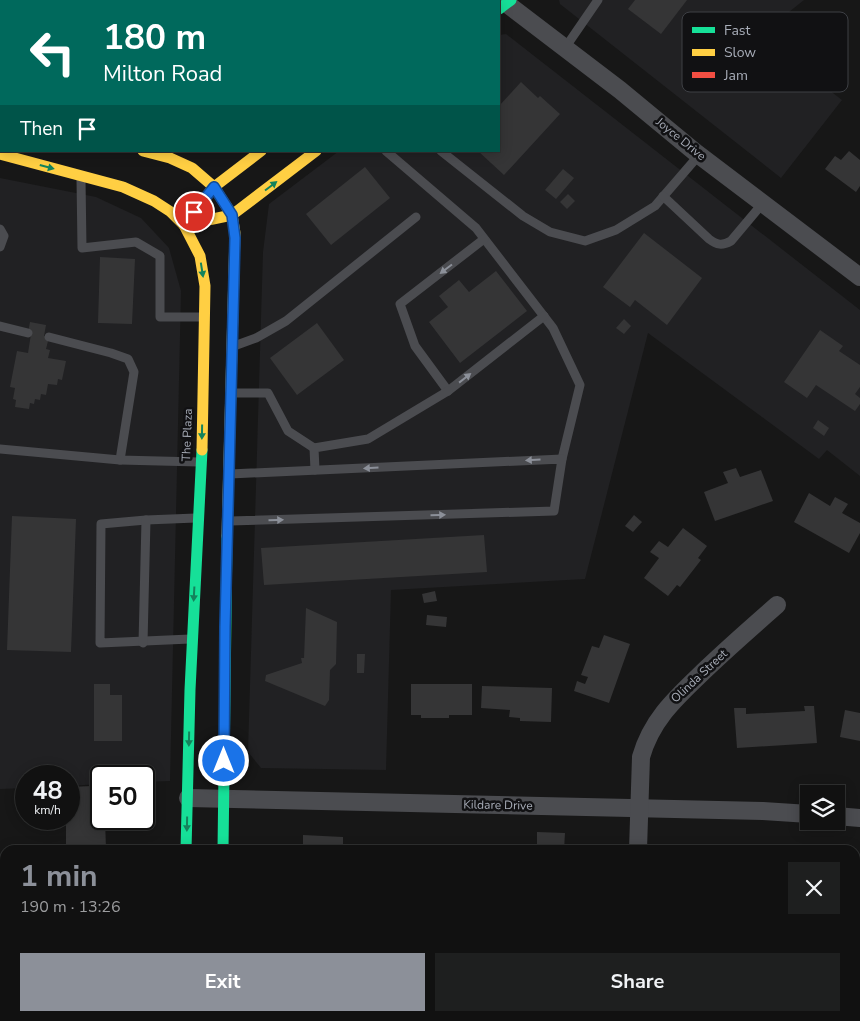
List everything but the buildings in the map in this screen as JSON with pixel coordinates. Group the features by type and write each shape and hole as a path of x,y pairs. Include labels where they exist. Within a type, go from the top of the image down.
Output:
{"main road":[{"path":"147,152 170,158 192,168 214,187 232,215 235,238 227,521 223,845"},
{"path":"184,225 214,187 260,152"},
{"path":"184,225 232,215 315,152"},
{"name":"The Plaza","path":"0,154 123,187 154,201 171,212 184,225 200,256 205,286 186,845"}],"street":[{"name":"Joyce Drive","path":"504,3 620,90 699,155 860,277"},
{"name":"Olinda Street","path":"638,845 641,757 645,742 652,729 670,703 777,605"},
{"name":"Kildare Drive","path":"188,798 800,813"},
{"path":"845,817 860,818"}],"lane":[{"path":"565,48 598,0"},
{"path":"227,521 554,511 562,459 580,386 554,328 476,228 387,152"},
{"path":"442,152 523,216 550,232 585,241 616,230 655,206 699,155"},
{"path":"81,176 82,248 136,242 160,256 160,317 204,316"},
{"path":"663,196 716,244 724,245 731,242 763,203"},
{"path":"232,347 256,338 286,320 416,217"},
{"path":"0,229 4,236 0,247"},
{"path":"448,391 415,346 400,304 484,239"},
{"path":"230,393 268,393 288,431 314,448 368,439 448,391 544,316"},
{"path":"0,326 28,333"},
{"path":"49,337 128,359 134,372 120,460"},
{"path":"314,448 315,470"},
{"path":"0,449 120,460 200,462"},
{"path":"228,474 562,459"},
{"path":"192,639 143,643 100,643 101,524 198,518"},
{"path":"143,643 146,520"}],"shaded area":[{"path":"559,0 804,0 789,12 682,12 682,92 832,92 842,100 781,178 560,4"},
{"path":"506,34 860,310 860,476 827,450 819,459 648,333 585,579 391,590 386,770 261,768 248,752 263,252 269,204 338,152 500,152 500,35"},
{"path":"0,178 96,197 141,218 169,248 181,291 170,781 155,782 155,765 90,765 90,785 80,785 80,765 15,765 15,788 0,789"}],"traffic: fast":[{"path":"500,8 511,0"},
{"path":"186,845 190,690 202,450"},
{"path":"223,845 227,536"}],"traffic: slow":[{"path":"147,152 170,158 192,168 214,187 232,215 235,233 227,536"},
{"path":"184,225 214,187 260,152"},
{"path":"184,225 232,215 315,152"},
{"path":"0,154 123,187 154,201 171,212 184,225 200,256 205,286 202,450"}],"route":[{"path":"194,212 214,187 232,215 235,238 228,459 224,761"}]}
